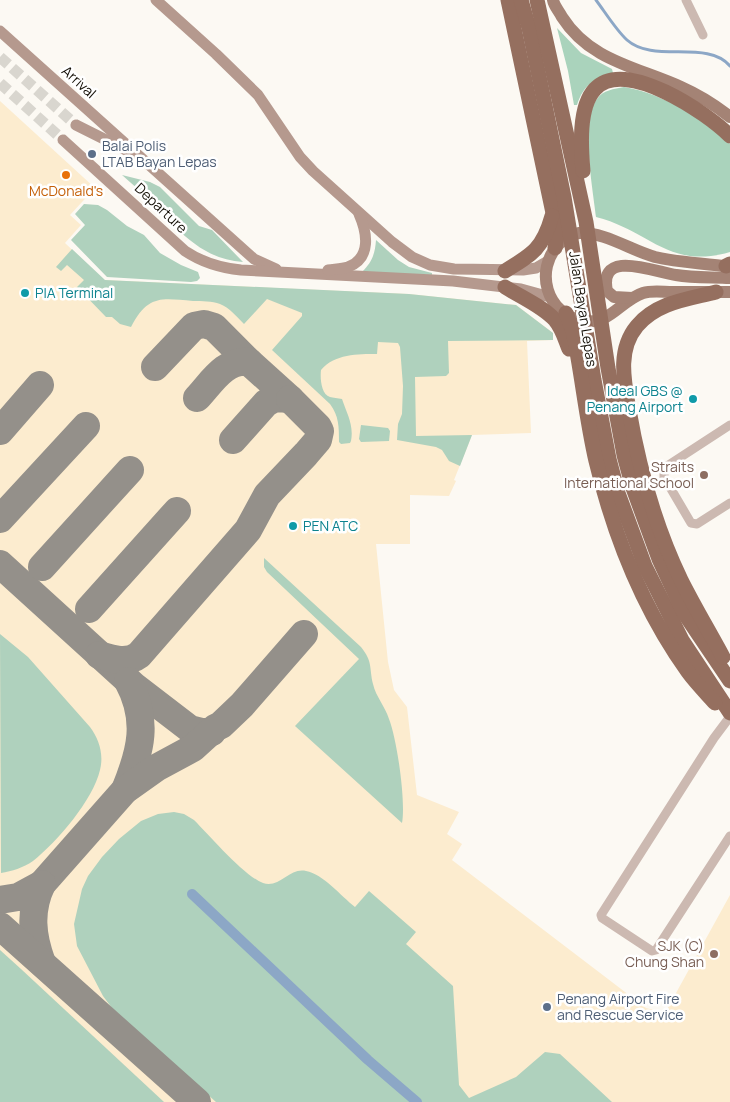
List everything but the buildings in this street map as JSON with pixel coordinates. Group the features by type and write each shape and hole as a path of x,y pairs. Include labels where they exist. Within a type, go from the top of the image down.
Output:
{"highway":[{"path":"508,0 557,236 552,255"},
{"name":"Jalan Bayan Lepas","path":"521,0 536,27 586,222 608,368 628,472 642,518 684,614 730,681"},
{"name":"Jalan Bayan Lepas","path":"537,0 536,27 594,380 611,467 628,524 645,566 682,640 730,713"},
{"path":"586,222 582,156 585,106 594,90 602,83 618,79 638,82 671,95 718,124 730,136"},
{"path":"505,271 532,254 540,245 548,232 553,213"},
{"path":"505,287 547,313 556,321 583,388"},
{"path":"723,292 669,304 649,315 638,325 630,337 623,366 634,444 654,515 681,579 730,670"},
{"path":"566,313 573,331 596,460 616,531 649,609 689,674 730,719"}],"main road":[{"path":"553,0 569,28 598,53 634,70 682,87 708,101 730,117"},
{"path":"723,292 649,292 632,298 604,319 583,321 555,305 546,285 552,255 566,238 579,233 596,236 654,256 729,269"},
{"path":"632,298 614,296 607,291 607,277 609,272 616,266 629,265 676,275 729,269"}],"street":[{"path":"156,0 258,95 300,157 334,191 412,257 430,265 454,269 505,271 536,268 552,255"},
{"path":"686,0 703,35"},
{"name":"Arrival","path":"0,31 139,156 254,265"},
{"name":"Arrival","path":"76,125 139,156"},
{"name":"Departure","path":"63,140 185,251 200,261 224,268 254,265 281,272 306,273"},
{"path":"306,273 348,267 357,262 364,252 367,240 365,227 358,210"},
{"path":"306,273 453,281 521,289 550,297"},
{"path":"730,425 667,466 664,470 664,477 691,523 698,524 730,503"},
{"path":"730,719 714,738 601,915 602,918 652,951 656,950 730,836"}],"shaded area":[{"path":"0,101 95,188 70,215 81,225 65,243 104,280 409,294 516,305 553,333 553,340 527,341 531,433 472,435 449,496 410,495 410,544 376,544 388,662 394,690 407,707 417,795 459,812 447,834 462,844 452,860 646,1008 665,1013 730,895 730,1102 0,1102"}],"green space":[{"path":"557,28 581,53 612,69 613,73 600,78 586,87 577,105 574,105"},
{"path":"624,87 653,95 681,108 730,144 730,252 709,256 690,256 674,252 631,230 596,217 589,156 589,122 592,109 602,94 609,90"},
{"path":"122,175 150,182 160,187 199,226 212,230 243,262 214,255 198,246 175,227 157,206"},
{"path":"84,204 98,205 107,210 127,226 144,235 160,253 198,272 200,278 197,281 191,282 107,277 71,240 85,225 75,214"},
{"path":"376,240 398,260 409,267 432,273 432,275 362,272 372,258"},
{"path":"72,249 105,280 409,294 516,305 553,333 553,340 448,341 449,373 446,376 415,377 416,436 472,435 460,466 449,461 442,450 436,447 397,440 398,424 402,414 403,386 400,347 398,343 378,342 377,354 339,358 321,370 321,381 327,395 342,399 350,420 352,430 351,441 350,443 341,444 339,442 337,417 333,408 272,350 302,316 302,313 267,299 244,324 230,310 217,303 163,299 149,304 143,309 131,327 120,324 112,317 106,317 77,287 84,280 67,265 61,271 56,267"},
{"path":"361,425 388,428 390,431 389,441 361,442 359,439"},
{"path":"264,558 361,647 367,657 374,689 387,714 395,741 402,786 402,823 295,726 359,659 267,572 264,567"},
{"path":"0,634 28,657 90,727 96,737 101,753 100,770 96,782 82,807 63,832 33,861 17,869 1,873"},
{"path":"174,812 184,814 194,820 237,864 263,883 274,883 295,872 306,871 319,876 355,907 369,891 416,932 406,944 453,986 459,1085 469,1098 516,1077 545,1052 560,1054 612,1102 216,1102 112,1008 103,996 77,946 74,924 82,889 88,876 119,839 141,821 158,814"},
{"path":"0,950 21,969 164,1102 0,1102"}],"waterway":[{"path":"596,0 623,36 638,47 665,52 708,54 720,58 730,66"},
{"path":"192,894 368,1060 417,1102"}],"taxiway":[{"path":"155,367 194,326 204,324 214,327 249,362"},
{"path":"197,398 226,368 240,362 249,362 290,399 275,398 266,403 233,440"},
{"path":"0,431 40,385"},
{"path":"99,655 124,660 139,655 248,530 267,495 318,440 320,431 318,427 290,399"},
{"path":"0,519 86,426"},
{"path":"42,567 130,470"},
{"path":"89,609 177,511"},
{"path":"0,564 134,686 190,729 212,732"},
{"path":"42,884 125,790 156,768 193,748 221,725 242,705 304,634"},
{"path":"125,790 139,749 140,736 139,709 128,681"},
{"path":"0,900 18,897 42,884 35,904 33,923 42,963"},
{"path":"0,926 197,1102"}],"tunnel":[{"path":"0,57 76,125"},
{"path":"0,83 63,140"}],"place":[{"name":"Balai Polis LTAB Bayan Lepas","path":"92,154"},
{"name":"McDonald's","path":"66,175"},
{"name":"PIA Terminal","path":"25,293"},
{"name":"Ideal GBS @ Penang Airport","path":"693,399"},
{"name":"Straits International School","path":"704,475"},
{"name":"PEN ATC","path":"293,526"},
{"name":"SJK (C) Chung Shan","path":"714,954"},
{"name":"Penang Airport Fire and Rescue Service","path":"547,1007"}]}
